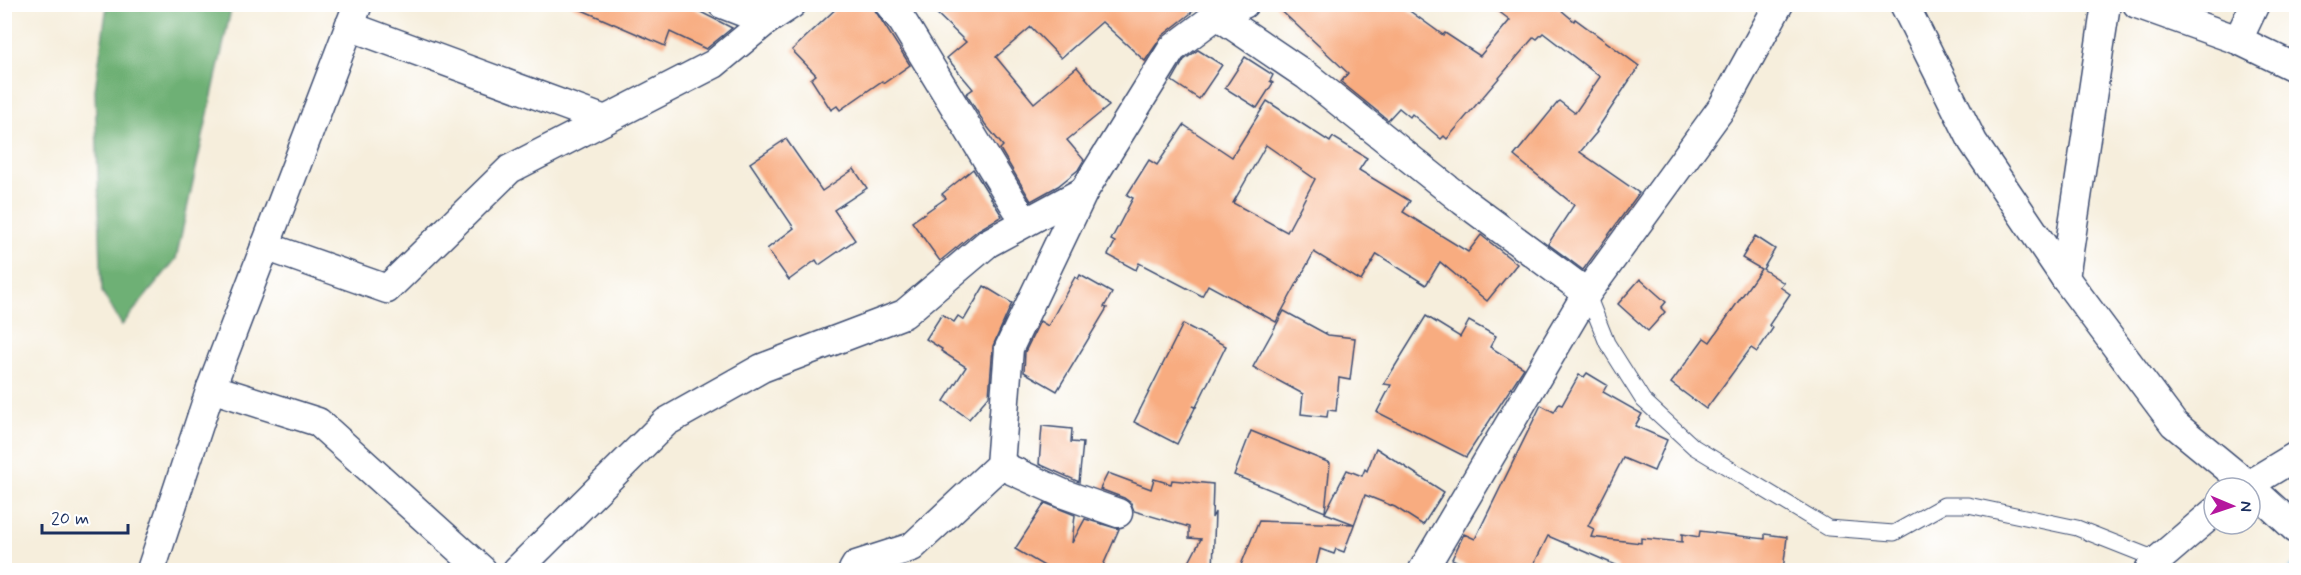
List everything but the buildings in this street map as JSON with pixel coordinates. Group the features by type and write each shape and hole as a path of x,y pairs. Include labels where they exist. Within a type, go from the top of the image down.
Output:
{"street":[{"path":"722,4 766,21"},
{"path":"265,246 387,289 510,169 714,64 766,21 792,4"},
{"path":"889,4 903,22 1025,222"},
{"path":"853,570 856,565 912,547 1000,465 1009,348 1084,191 1172,49 1212,10 1244,4"},
{"path":"1423,570 1587,293 1723,106 1779,4"},
{"path":"1904,4 1973,142 2065,278 2174,424 2234,476"},
{"path":"2065,278 2106,4"},
{"path":"2137,4 2238,40 2296,68"},
{"path":"2238,40 2255,4"},
{"path":"1212,10 1307,76 1463,201 1587,293"},
{"path":"151,570 211,388 354,15 605,120"},
{"path":"517,570 666,422 762,368 904,314 988,243 1084,191"},
{"path":"211,388 318,422 482,570"},
{"path":"2262,476 2296,456"},
{"path":"1000,465 1064,494 1118,513"},
{"path":"2262,500 2296,529"},
{"path":"2153,565 2202,523"}],"lane":[{"path":"1587,293 1606,343 1643,400 1694,447 1828,528 1894,533 1944,506 1968,505 2077,528 2153,565"}],"green space":[{"path":"107,5 232,5 176,259 122,325 102,292 95,90"}],"waterway":[{"path":"2292,570 2296,566"}]}
